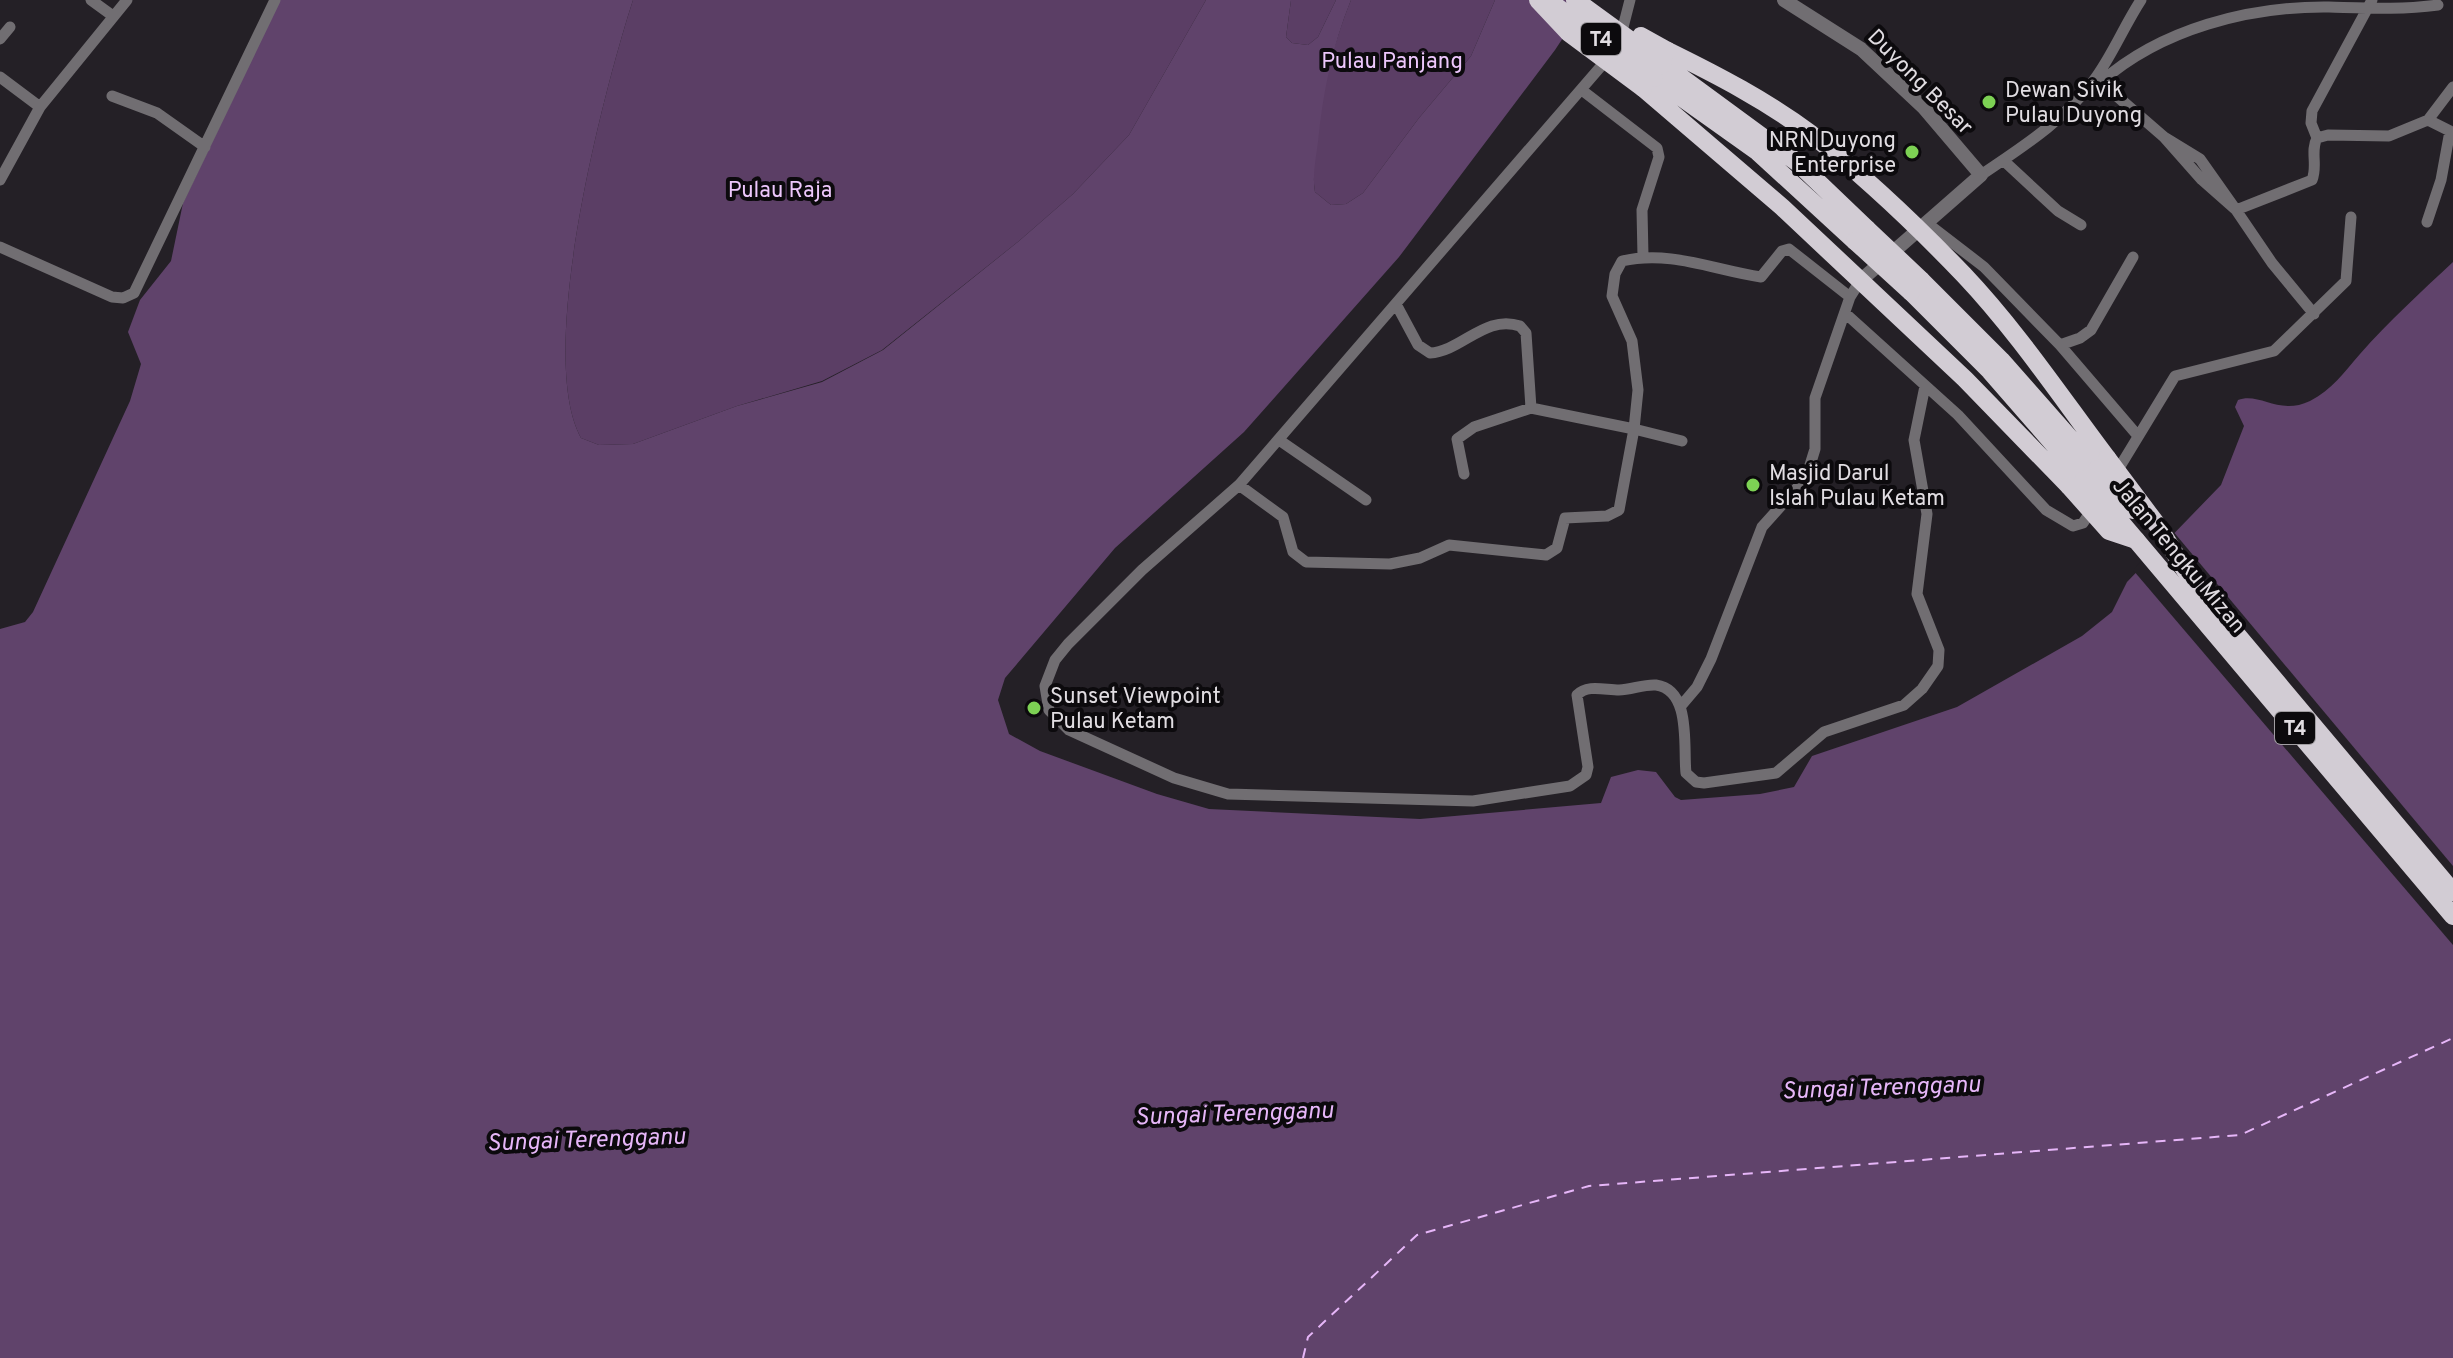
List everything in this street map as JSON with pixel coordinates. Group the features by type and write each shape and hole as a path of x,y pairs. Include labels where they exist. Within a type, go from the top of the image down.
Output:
{"highway":[{"path":"1538,0 1569,33 1657,70 1750,94 1811,134 1922,227 2005,323 2089,473"},
{"name":"T4","path":"1548,0 1657,70"},
{"name":"T4","path":"1575,0 1657,70"},
{"path":"1585,0 1657,70 1714,146 1855,289 2025,438 2089,473"},
{"name":"Jalan Tengku Mizan","path":"1657,70 1778,147 1861,235 2001,360 2089,473 2158,526 2191,580 2453,892"},
{"name":"Jalan Tengku Mizan","path":"2089,473 2109,531 2136,540 2453,916"}],"street":[{"path":"91,0 113,16"},
{"path":"0,180 40,107 127,0"},
{"path":"0,247 112,297 128,297 134,293 275,0"},
{"path":"1630,0 1626,24 1617,46 1583,91 1279,440 1239,485 1142,570 1055,660 1045,698 1057,721 1069,730 1174,778 1228,794 1457,802 1552,791 1579,781 1586,775 1588,767 1576,702 1580,691 1657,685 1673,694 1680,707 1686,773 1696,782 1776,773 1824,732 1890,712 1922,689 1940,659 1937,640 1923,616 1917,594 1927,514 1914,440 1925,386"},
{"name":"Duyong Besar","path":"1784,0 1861,49 1924,108 1981,175"},
{"path":"2098,80 2141,0"},
{"path":"2236,210 2312,180 2315,173 2313,147 2317,138 2311,123 2312,111 2370,5"},
{"path":"1680,707 1697,687 1711,659 1762,527 1806,478 1815,449 1815,398 1855,289 1981,175 2060,119 2098,80 2147,50 2221,20 2294,9 2370,5 2399,10 2438,5"},
{"path":"0,39 10,27"},
{"path":"0,77 40,107"},
{"path":"2098,80 2164,137 2202,180 2236,210 2272,263 2314,314"},
{"path":"2317,138 2328,135 2389,136 2428,120 2453,87"},
{"path":"1583,91 1657,148 1659,157 1642,210 1643,256"},
{"path":"112,96 157,113 205,147"},
{"path":"2427,222 2441,180 2451,132 2428,120"},
{"path":"2003,160 2058,211 2081,225"},
{"path":"1845,313 1991,449 2039,503 2055,517 2073,526 2083,523 2175,376 2274,351 2346,281 2351,217"},
{"path":"1922,227 1984,267 2060,345 2138,436"},
{"path":"1239,485 1283,517 1293,552 1306,562 1390,564 1420,558 1449,545 1546,555 1557,548 1565,518 1607,516 1619,510 1638,390 1632,341 1612,296 1615,274 1622,261 1643,256 1686,259 1761,277 1782,251 1789,249 1855,289"},
{"path":"2060,345 2080,338 2091,330 2133,257"},
{"path":"1396,304 1418,345 1430,353 1448,349 1493,325 1520,326 1528,341 1531,408"},
{"path":"1464,474 1457,439 1474,427 1531,408 1682,441"},
{"path":"1279,440 1366,500"}],"green space":[{"name":"Pulau Raja","path":"633,0 1206,0 1129,135 1073,194 882,350 822,381 737,406 633,444 599,445 581,438 569,399 566,347 569,287 591,157"},
{"path":"1291,0 1336,0 1318,37 1308,45 1292,43 1286,37"},
{"name":"Pulau Panjang","path":"1351,0 1495,0 1471,56 1419,118 1363,193 1346,204 1331,205 1315,192 1314,147 1322,95"}],"water":[{"name":"Sungai Terengganu","path":"280,0 633,0 591,157 569,287 566,347 569,399 581,438 599,445 633,444 737,406 822,382 883,350 1073,194 1129,135 1206,0 1291,0 1286,37 1292,43 1308,45 1318,37 1336,0 1351,0 1329,70 1315,167 1315,192 1331,205 1346,204 1363,193 1419,118 1471,56 1495,0 1588,0 1555,50 1399,257 1244,432 1115,548 1005,678 998,700 1009,734 1040,751 1157,794 1209,809 1420,819 1601,803 1611,777 1638,770 1656,772 1675,797 1681,800 1760,794 1794,787 1812,756 1957,707 2082,636 2112,612 2127,582 2221,485 2244,426 2235,407 2238,400 2246,398 2289,406 2318,397 2453,262 2453,1358 0,1358 0,629 25,622 33,612 130,401 141,364 128,332 140,300 171,261 183,203"}],"pier":[{"path":"2172,530 2453,866 2453,945 2133,570"}],"ferry route":[{"path":"1303,1358 1308,1337 1417,1235 1589,1186 2240,1135 2453,1038"}],"place":[{"name":"Dewan Sivik Pulau Duyong","path":"1989,102"},
{"name":"NRN Duyong Enterprise","path":"1912,152"},
{"name":"Masjid Darul Islah Pulau Ketam","path":"1753,485"},
{"name":"Sunset Viewpoint Pulau Ketam","path":"1034,708"}]}
